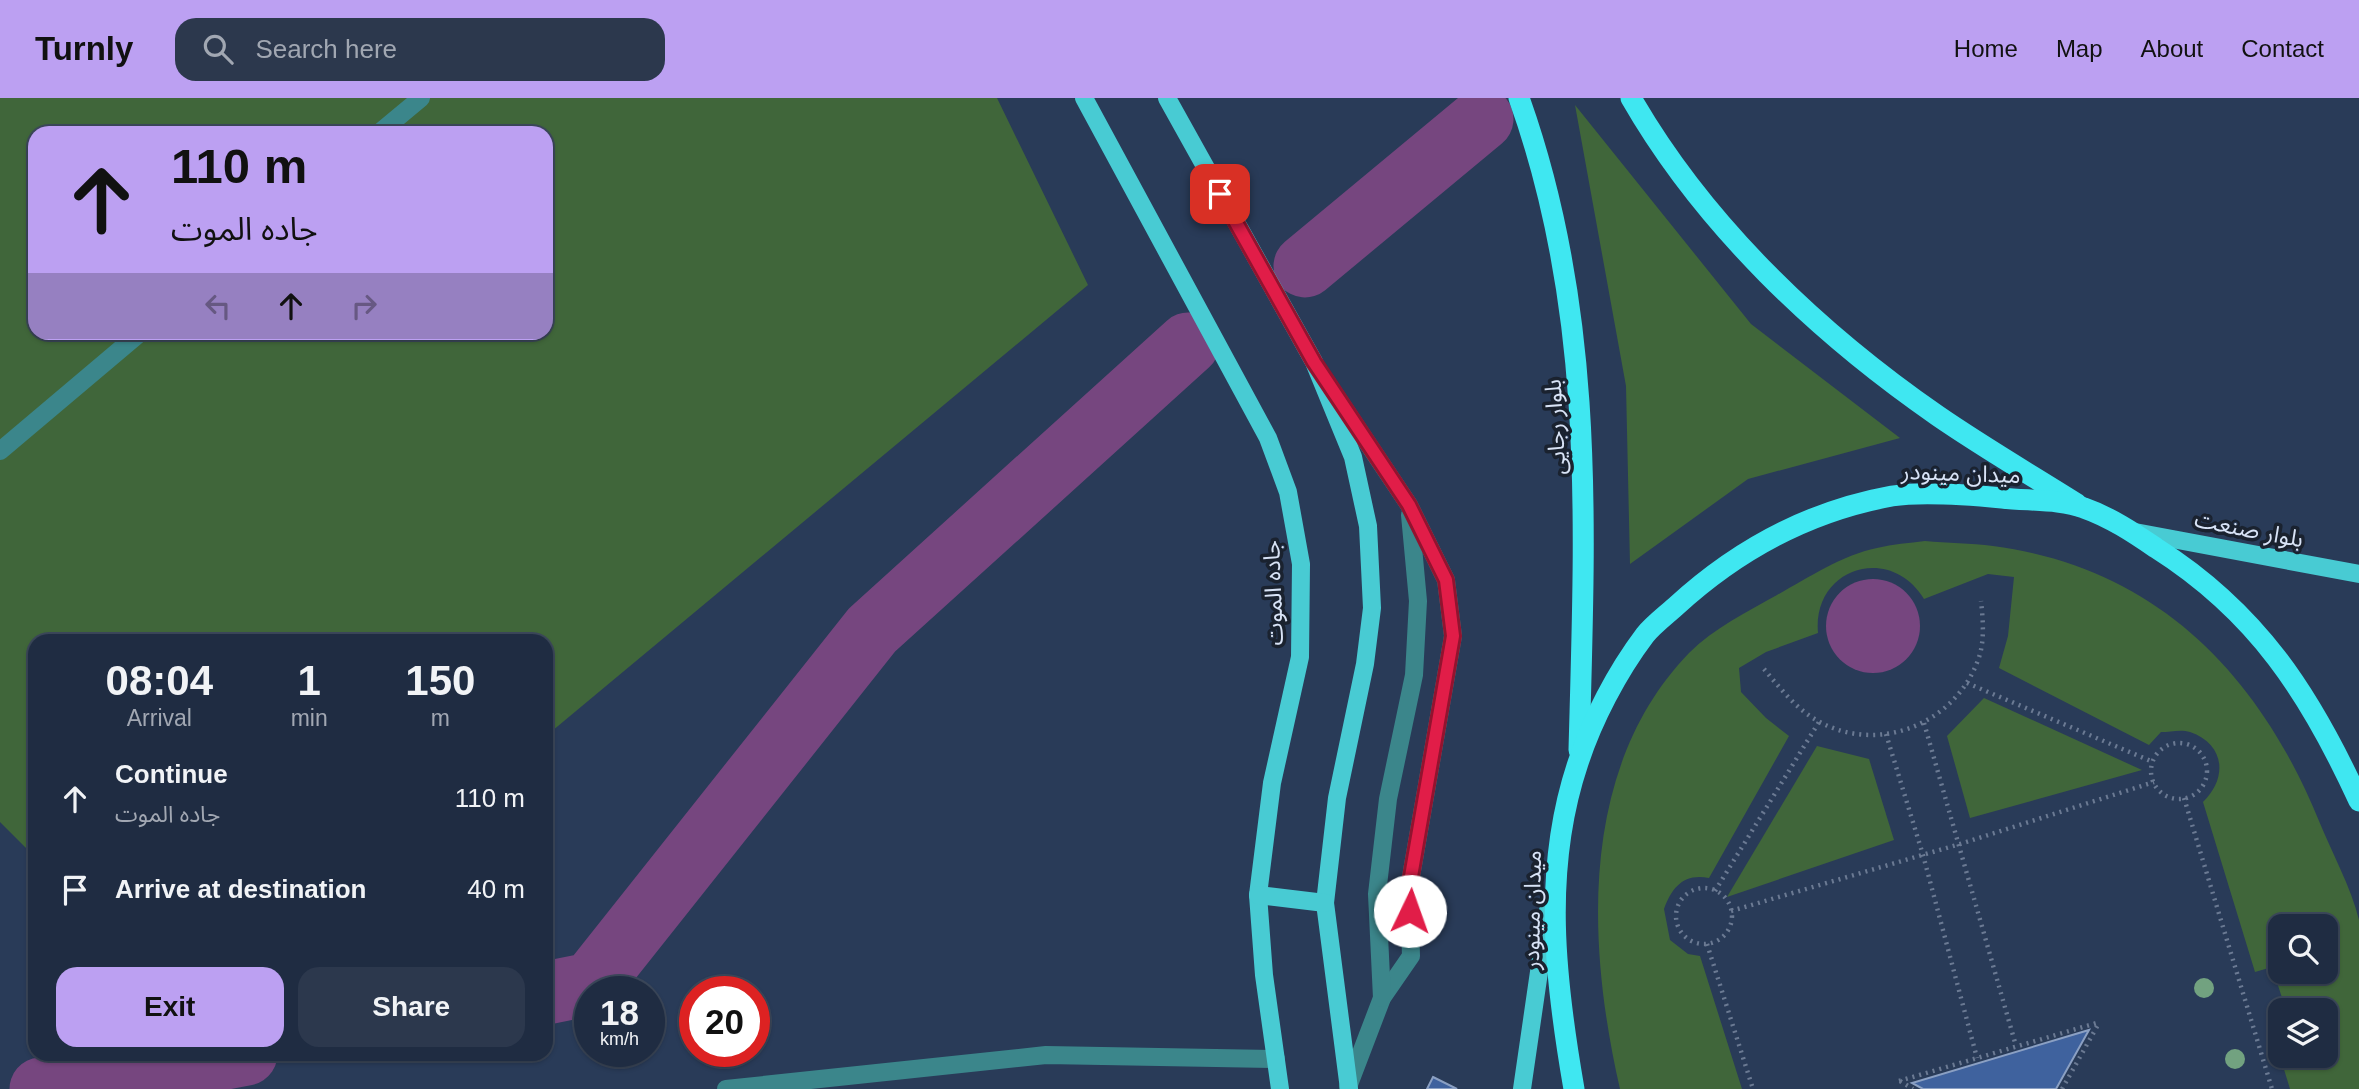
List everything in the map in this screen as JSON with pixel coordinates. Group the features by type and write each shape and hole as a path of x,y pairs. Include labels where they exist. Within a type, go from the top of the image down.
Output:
{"highway":[{"name":"بلوار رجایی","path":"1519,98 1561,242 1579,374 1585,517 1578,760"},
{"path":"1631,98 1699,197 1777,283 1857,355 1938,416 2082,506"},
{"name":"میدان مینودر","path":"1574,1089 1559,1005 1555,861 1578,760 1610,692 1646,634 1703,581 1760,541 1830,513 1895,496 1982,496 2082,506 2131,531 2199,575 2243,616 2291,674 2341,761 2359,801"}],"main road":[{"name":"جاده الموت","path":"1084,98 1268,438 1288,492 1301,564 1300,657 1272,783 1258,895 1264,975 1280,1089"},
{"path":"1167,98 1314,362 1353,457 1368,526 1372,608 1365,664 1337,798 1325,903 1348,1088"},
{"name":"بلوار صنعت","path":"2131,531 2359,574"},
{"path":"1522,1089 1555,861"},
{"path":"1258,895 1325,903"}],"street":[{"path":"387,126 421,98"},
{"path":"0,451 132,340"},
{"path":"1314,362 1409,505 1446,580 1453,636 1409,888 1411,956 1382,998 1348,1088"},
{"path":"1382,998 1377,894 1388,799 1415,663 1418,601 1409,505"},
{"path":"726,1089 1046,1055 1276,1059"}],"path":[{"path":"1764,669 1796,705 1819,722 1845,732 1886,734 1924,723 1949,705 1967,683 1979,658 1983,622 1981,601"},
{"path":"1967,683 2153,762"},
{"path":"1715,891 1819,722"},
{"path":"1924,723 2015,1046"},
{"path":"1886,734 1923,855 1977,1058"},
{"path":"2177,743 2186,744 2200,753 2205,761 2206,778 2196,793 2184,798 2169,797 2154,782 2153,762 2160,751 2177,743"},
{"path":"1731,911 1960,844 2154,782"},
{"path":"2184,798 2272,1089"},
{"path":"1693,890 1715,891 1726,898 1731,911 1727,932 1707,944 1686,937 1677,922 1677,912 1685,895 1693,890"},
{"path":"1707,944 1753,1089"},
{"path":"1913,1089 1899,1081 2099,1022 2062,1089"}],"green space":[{"path":"0,98 997,98 1088,285 553,730 553,634 28,634 28,850 0,822"},
{"path":"1575,105 1751,324 1900,438 1748,479 1630,564 1626,386"},
{"path":"1925,541 1976,544 2052,558 2105,578 2152,604 2195,637 2233,675 2266,719 2294,768 2356,908 2359,920 2359,1089 2290,1089 2284,1068 2338,1068 2338,998 2282,998 2278,984 2338,984 2338,914 2268,914 2268,968 2255,972 2203,802 2211,793 2219,772 2216,753 2210,745 2202,737 2179,731 2161,732 2149,745 1999,668 2008,636 2014,577 1988,574 1924,599 1909,582 1892,572 1874,568 1856,571 1840,579 1827,592 1819,611 1818,633 1766,652 1739,668 1741,692 1766,718 1789,736 1709,878 1693,878 1680,883 1664,909 1670,940 1688,954 1700,956 1742,1089 1620,1089 1601,976 1598,918 1600,860 1610,804 1627,749 1653,699 1689,653 1709,636 1826,568 1864,551"},
{"path":"1984,698 2142,770 1970,818 1947,736"},
{"path":"1817,746 1869,759 1894,840 1727,897"}],"shaded area":[{"path":"1873,579 1891,582 1906,593 1917,608 1920,626 1917,644 1906,659 1891,670 1873,673 1855,670 1840,659 1829,644 1826,626 1829,608 1840,593 1855,582"}],"building":[{"path":"2089,1030 2056,1089 1923,1089 1912,1083"},
{"path":"1433,1077 1457,1089 1427,1089"}],"waterway":[{"path":"1305,266 1482,119"},
{"path":"553,992 591,984 872,630 1188,344"},
{"path":"41,1089 83,1086 210,1061"}],"route":[{"path":"1220,194 1314,362 1409,505 1446,580 1453,636 1409,888 1410,911"}]}
